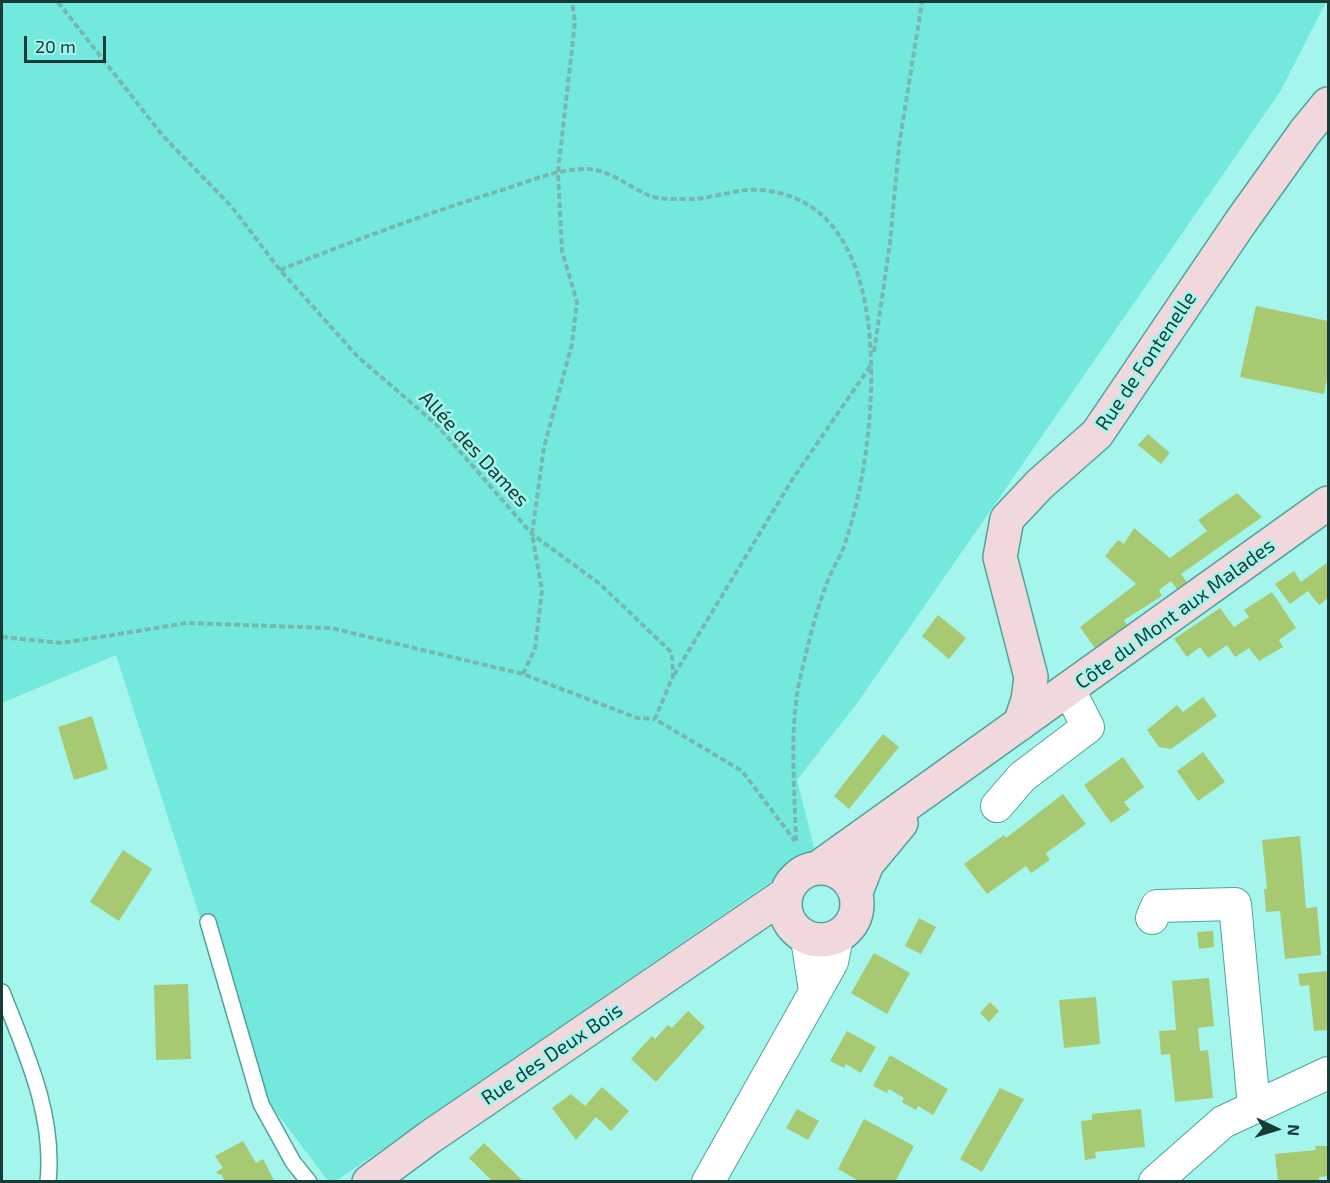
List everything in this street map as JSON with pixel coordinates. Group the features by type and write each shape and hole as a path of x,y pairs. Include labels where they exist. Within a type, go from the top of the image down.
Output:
{"street":[{"name":"Rue de Fontenelle","path":"1020,724 1029,700 1031,677 1000,557 1007,519 1040,484 1097,434 1240,223 1305,132 1329,104"},
{"name":"Côte du Mont aux Malades","path":"925,793 1329,503"},
{"path":"997,806 1022,777 1088,727 1069,690"},
{"path":"806,896 925,793"},
{"path":"806,896 844,932 855,918 856,892 867,864 925,793"},
{"path":"708,1182 815,991 806,896 827,868 845,876 856,892"},
{"name":"Rue des Deux Bois","path":"369,1182 430,1137 736,930 806,896"},
{"path":"1152,918 1157,906 1235,904 1254,1106"},
{"path":"1155,1182 1223,1122 1329,1073"}],"lane":[{"path":"208,922 261,1104 294,1162 309,1182"},
{"path":"2,992 35,1078 47,1126 50,1159 48,1182"}],"path":[{"name":"Allée des Dames","path":"58,2 163,136 232,207 280,270 358,357 436,424 532,534 600,584 672,653 673,676"},
{"path":"523,674 535,649 542,590 532,534 544,447 572,344 577,302 562,251 558,172 575,22 572,2"},
{"path":"806,896 795,747 799,686 825,586 844,547 858,496 868,433 872,364 890,243 899,146 922,2"},
{"path":"280,270 402,221 558,172 591,169 654,197 693,199 759,189 787,196 811,207 828,222 844,244 859,277 870,321 872,364 792,480 673,676 656,719"},
{"path":"2,637 62,643 187,623 331,628 523,674 637,718 656,719 742,771 806,896"}],"shaded area":[{"path":"2,2 1326,2 1280,92 858,702 797,780 815,851 336,1181 328,1181 252,1080 116,655 2,703"}],"building":[{"path":"1256,306 1328,321 1328,373 1324,394 1240,377"},
{"path":"1148,434 1170,453 1161,464 1138,445"},
{"path":"1237,493 1262,517 1181,574 1189,585 1179,592 1171,581 1159,590 1162,596 1124,620 1129,628 1097,651 1080,627 1136,584 1105,556 1118,540 1124,544 1134,528 1170,558 1207,531 1198,520"},
{"path":"1328,562 1328,598 1319,605 1308,591 1290,604 1275,584 1294,571 1301,582"},
{"path":"1272,592 1296,628 1279,640 1283,647 1259,661 1249,648 1235,657 1227,645 1208,658 1200,647 1187,657 1174,639 1220,608 1234,627 1249,617 1244,610"},
{"path":"938,615 966,638 949,659 922,636"},
{"path":"1203,697 1217,716 1171,749 1159,747 1147,730 1177,705 1183,712"},
{"path":"92,716 108,769 74,780 58,727"},
{"path":"883,734 899,747 849,809 834,796"},
{"path":"1203,752 1225,782 1198,801 1177,771"},
{"path":"1123,757 1144,787 1124,802 1130,810 1111,823 1084,785"},
{"path":"1063,794 1086,824 1046,853 1050,860 1031,873 1026,866 987,894 964,864 1004,835 1006,838"},
{"path":"1300,836 1306,908 1317,907 1321,955 1285,959 1280,911 1266,912 1264,889 1267,889 1262,840"},
{"path":"123,850 152,869 119,921 90,902"},
{"path":"919,918 936,927 921,954 905,946"},
{"path":"1213,931 1214,947 1199,949 1197,932"},
{"path":"874,953 910,973 887,1014 851,993"},
{"path":"1328,971 1328,1030 1314,1031 1309,985 1300,986 1298,974"},
{"path":"1209,978 1214,1026 1198,1028 1200,1051 1208,1050 1213,1098 1175,1102 1170,1054 1161,1055 1159,1031 1176,1030 1172,981"},
{"path":"188,984 191,1059 156,1060 154,985"},
{"path":"1096,997 1100,1044 1064,1048 1059,1000"},
{"path":"990,1002 999,1011 989,1022 980,1013"},
{"path":"688,1011 705,1027 656,1082 631,1059 652,1036 655,1039 668,1025 672,1028"},
{"path":"847,1031 876,1047 861,1073 846,1064 844,1068 830,1061"},
{"path":"890,1055 948,1089 933,1115 918,1106 916,1110 902,1102 904,1098 889,1089 887,1093 873,1086"},
{"path":"602,1087 629,1111 611,1131 596,1117 576,1140 552,1108 571,1094 585,1106"},
{"path":"1000,1088 1024,1099 982,1172 960,1159"},
{"path":"797,1109 819,1121 808,1140 786,1128"},
{"path":"1141,1109 1145,1147 1095,1152 1096,1158 1085,1160 1081,1121 1092,1120 1092,1114"},
{"path":"864,1119 914,1146 895,1182 861,1182 838,1169"},
{"path":"243,1141 256,1163 263,1159 275,1182 225,1182 221,1174 216,1172 223,1168 215,1156"},
{"path":"484,1143 524,1182 493,1182 469,1158"},
{"path":"1315,1146 1328,1146 1328,1176 1319,1177 1319,1182 1278,1182 1275,1154 1316,1150"}]}
